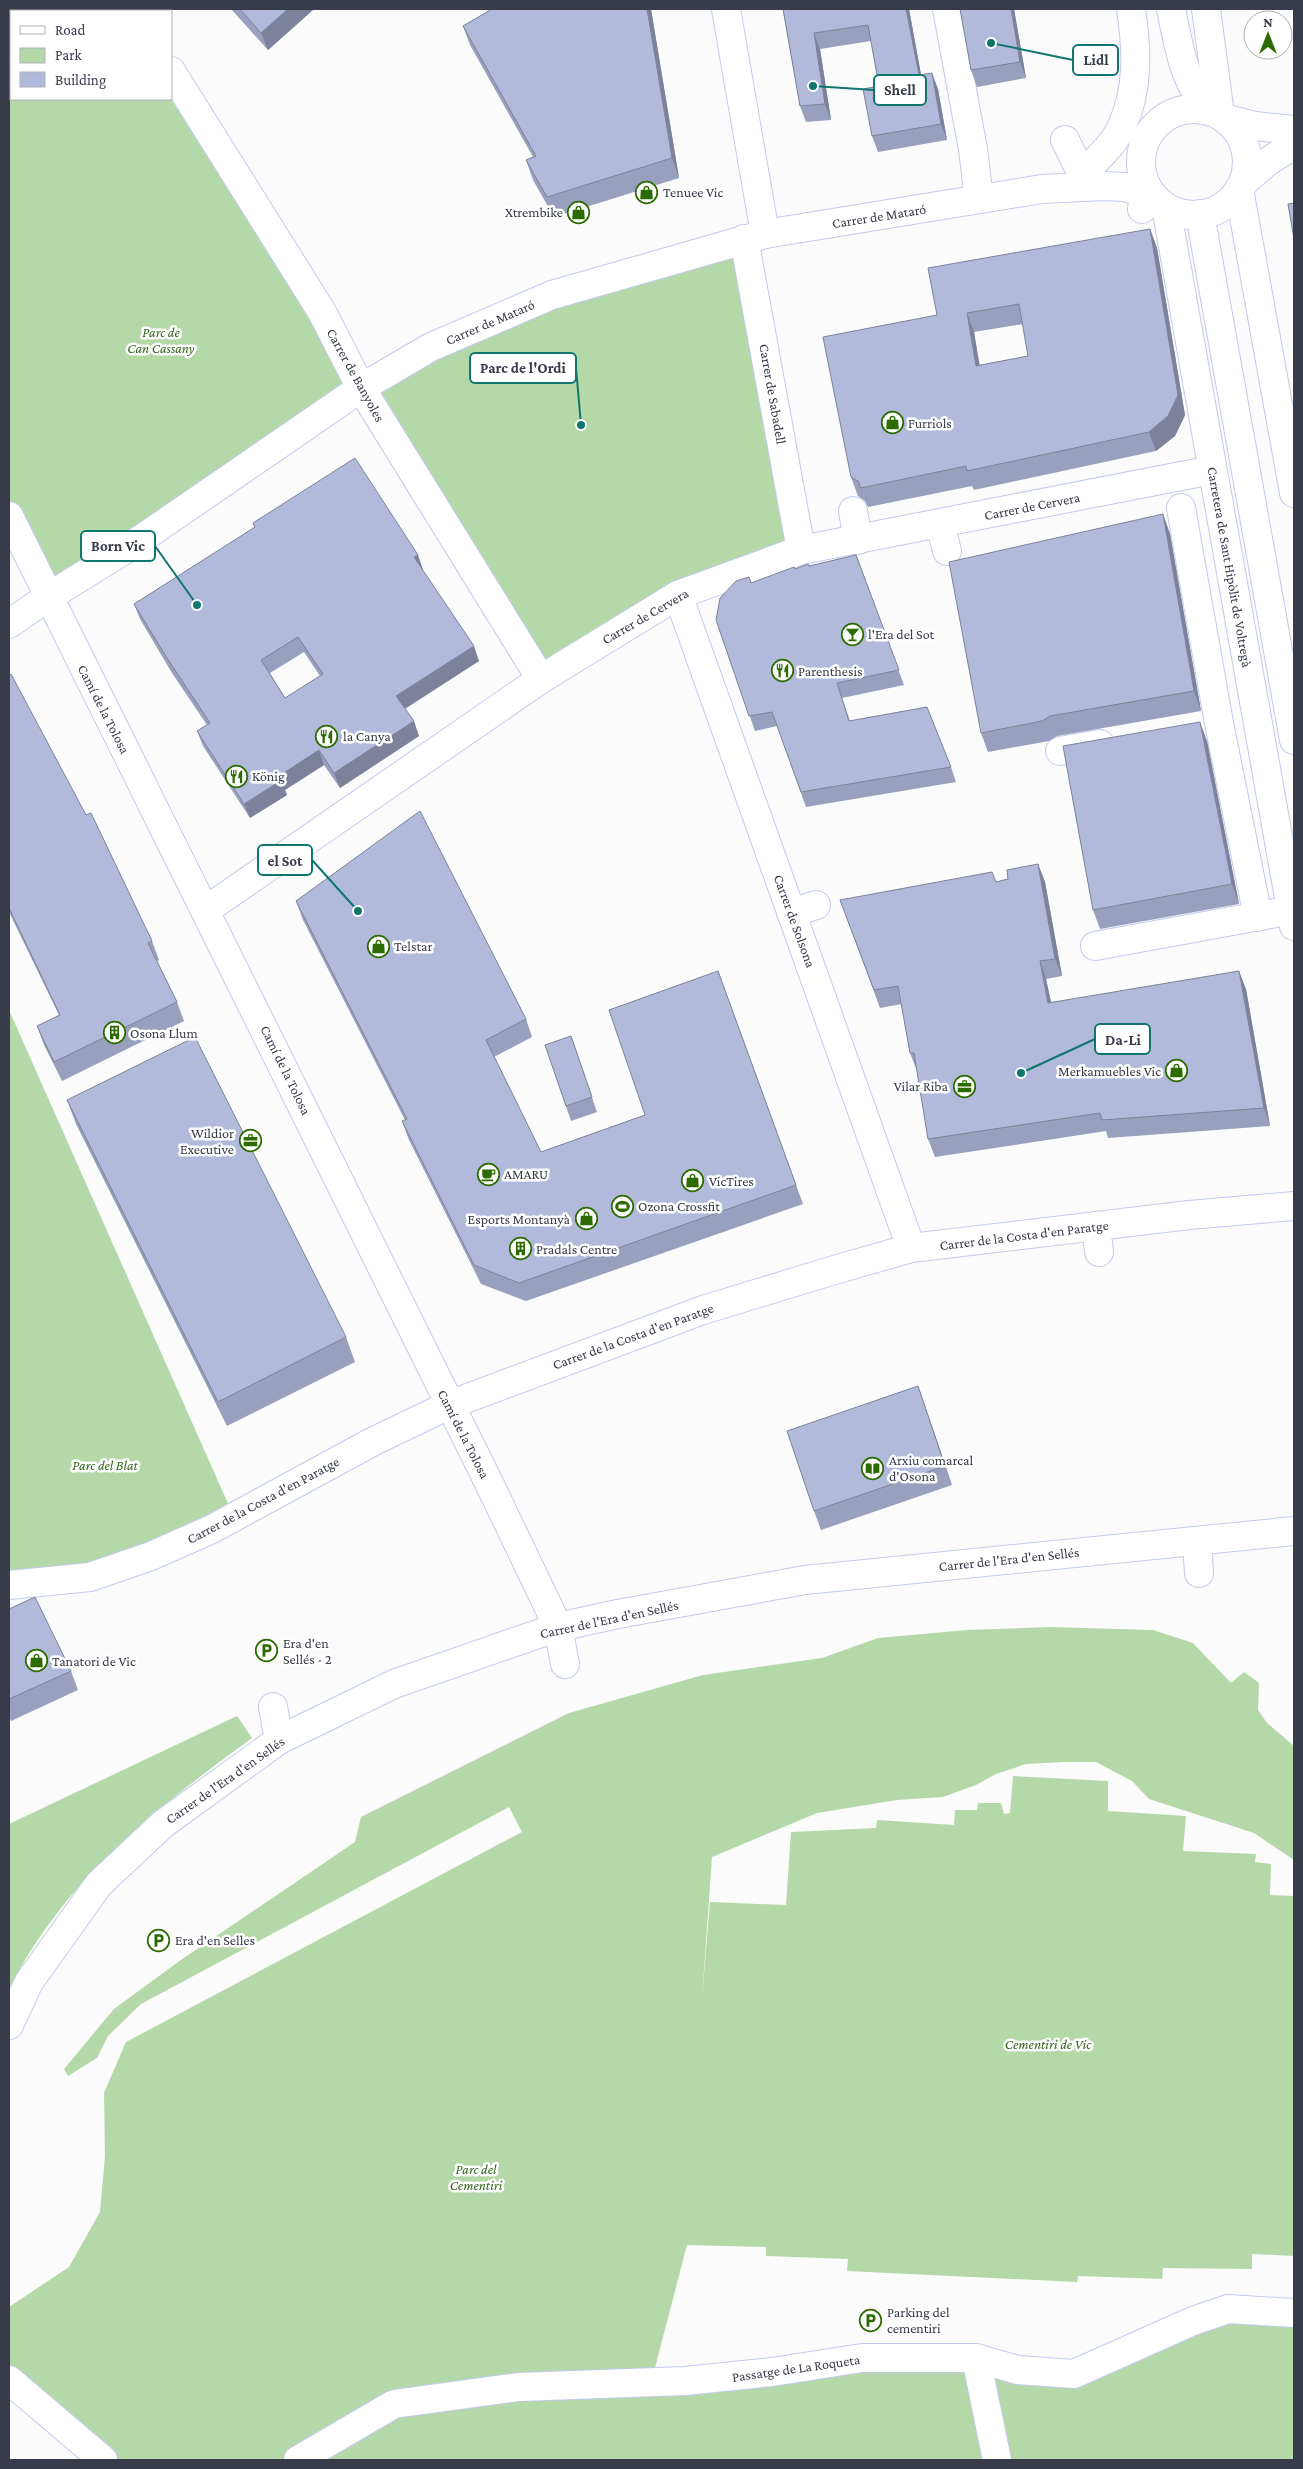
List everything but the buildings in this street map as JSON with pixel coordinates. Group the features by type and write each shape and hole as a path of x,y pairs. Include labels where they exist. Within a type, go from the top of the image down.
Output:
{"street":[{"name":"Carrer de Sabadell","path":"726,9 755,236 777,366 801,550"},
{"path":"947,9 973,149 979,199"},
{"path":"1065,140 1082,174 1104,152 1122,128 1135,85 1136,45 1131,9"},
{"path":"1160,9 1175,26 1186,75 1201,101 1238,132 1245,146 1247,161 1241,186 1294,493"},
{"path":"1206,9 1218,115"},
{"path":"1175,26 1174,79 1163,110 1148,138 1142,172 1154,204 1182,213 1200,214 1222,206 1267,162 1294,145"},
{"name":"Carrer de Banyoles","path":"172,73 322,312 361,388 541,679"},
{"path":"1148,138 1162,119 1177,111 1194,108 1255,126 1294,130"},
{"name":"Carrer de Mataró","path":"1042,188 1117,161 1148,138"},
{"name":"Carrer de Mataró","path":"9,624 48,597 131,546 361,388 431,347 552,295 755,236 1042,188 1125,187 1154,204"},
{"name":"Carretera de Sant Hipòlit de Voltregà","path":"1154,204 1212,470 1293,918"},
{"path":"1200,214 1294,740"},
{"path":"1212,470 1176,514 1258,917"},
{"name":"Carrer de Cervera","path":"206,910 541,679 678,594 801,550 1212,470"},
{"path":"853,511 858,540"},
{"name":"Camí de la Tolosa","path":"9,516 414,1329 449,1405 558,1627 566,1664"},
{"path":"940,524 947,551"},
{"name":"Carrer de Solsona","path":"678,594 804,909 911,1248"},
{"path":"1191,728 1257,717"},
{"path":"1060,751 1125,740"},
{"path":"1095,946 1258,917 1293,918"},
{"name":"Carrer de la Costa d'en Paratge","path":"9,1585 90,1577 151,1556 212,1529 372,1442 449,1405 703,1310 911,1248 1098,1239 1189,1215 1294,1206"},
{"name":"Carrer de l'Era d'en Sellés","path":"9,2025 29,1982 99,1884 163,1824 279,1740 394,1684 558,1627 618,1614 805,1580 1294,1531"},
{"path":"1197,1541 1199,1573"},
{"path":"273,1707 279,1740"},
{"name":"Passatge de La Roqueta","path":"298,2460 394,2404 519,2387 684,2381 772,2372 862,2358 976,2358 1018,2370 1074,2374 1192,2321 1228,2309 1294,2313"},
{"path":"976,2358 996,2460"},
{"path":"9,2380 103,2460"}],"green space":[{"name":"Parc de Can Cassany","path":"9,21 10,100 172,100 172,73 361,388 48,597 9,516"},
{"path":"744,239 801,550 541,679 361,388 431,347"},
{"name":"Parc del Blat","path":"9,1010 234,1517 100,1570 9,1585"},
{"path":"1050,1627 1153,1630 1193,1643 1231,1683 1244,1672 1259,1683 1258,1710 1267,1723 1294,1746 1294,1860 1254,1833 1149,1799 1132,1781 1096,1762 1026,1764 996,1774 976,1785 943,1797 897,1800 817,1813 712,1857 702,1998 710,1902 786,1905 791,1832 876,1828 877,1820 954,1825 955,1810 977,1810 978,1803 1001,1803 1004,1814 1010,1813 1013,1776 1108,1781 1108,1811 1186,1816 1183,1851 1256,1854 1255,1862 1271,1864 1270,1895 1294,1896 1294,2256 1252,2254 1252,2269 1163,2268 1162,2279 1078,2276 1077,2282 847,2271 848,2259 766,2256 766,2247 687,2245 651,2383 862,2358 1074,2374 1193,2321 1294,2313 1294,2460 90,2460 9,2380 9,2307 69,2267 100,2212 105,2156 104,2093 126,2042 522,1832 509,1807 141,2004 108,2036 97,2058 68,2076 64,2069 114,2009 178,1962 355,1842 361,1817 569,1713 703,1675 822,1658 878,1638 967,1630"},
{"path":"237,1716 252,1738 181,1791 115,1849 85,1880 57,1914 31,1950 9,1989 9,1824"}],"place":[{"name":"Lidl","path":"991,43"},
{"name":"Shell","path":"813,86"},
{"name":"Tenuee Vic","path":"647,192"},
{"name":"Xtrembike","path":"579,212"},
{"name":"Furriols","path":"892,423"},
{"name":"Parc de l'Ordi","path":"581,425"},
{"name":"Born Vic","path":"197,605"},
{"name":"l'Era del Sot","path":"852,634"},
{"name":"Parenthesis","path":"782,671"},
{"name":"la Canya","path":"327,736"},
{"name":"König","path":"236,776"},
{"name":"el Sot","path":"358,911"},
{"name":"Telstar","path":"378,946"},
{"name":"Osona Llum","path":"114,1033"},
{"name":"Merkamuebles Vic","path":"1177,1071"},
{"name":"Da-Li","path":"1021,1073"},
{"name":"Vilar Riba","path":"964,1086"},
{"name":"Wildior Executive","path":"250,1141"},
{"name":"AMARU","path":"488,1174"},
{"name":"VicTires","path":"693,1181"},
{"name":"Ozona Crossfit","path":"622,1206"},
{"name":"Esports Montanyà","path":"586,1219"},
{"name":"Pradals Centre","path":"520,1249"},
{"name":"Arxiu comarcal d'Osona","path":"873,1468"},
{"name":"Era d'en Sellés - 2","path":"267,1651"},
{"name":"Tanatori de Vic","path":"36,1661"},
{"name":"Era d'en Selles","path":"159,1940"},
{"name":"Parking del cementiri","path":"871,2320"}],"park label":[{"name":"Cementiri de Vic","path":"1048,2044"},
{"name":"Parc del Cementiri","path":"476,2178"}]}
